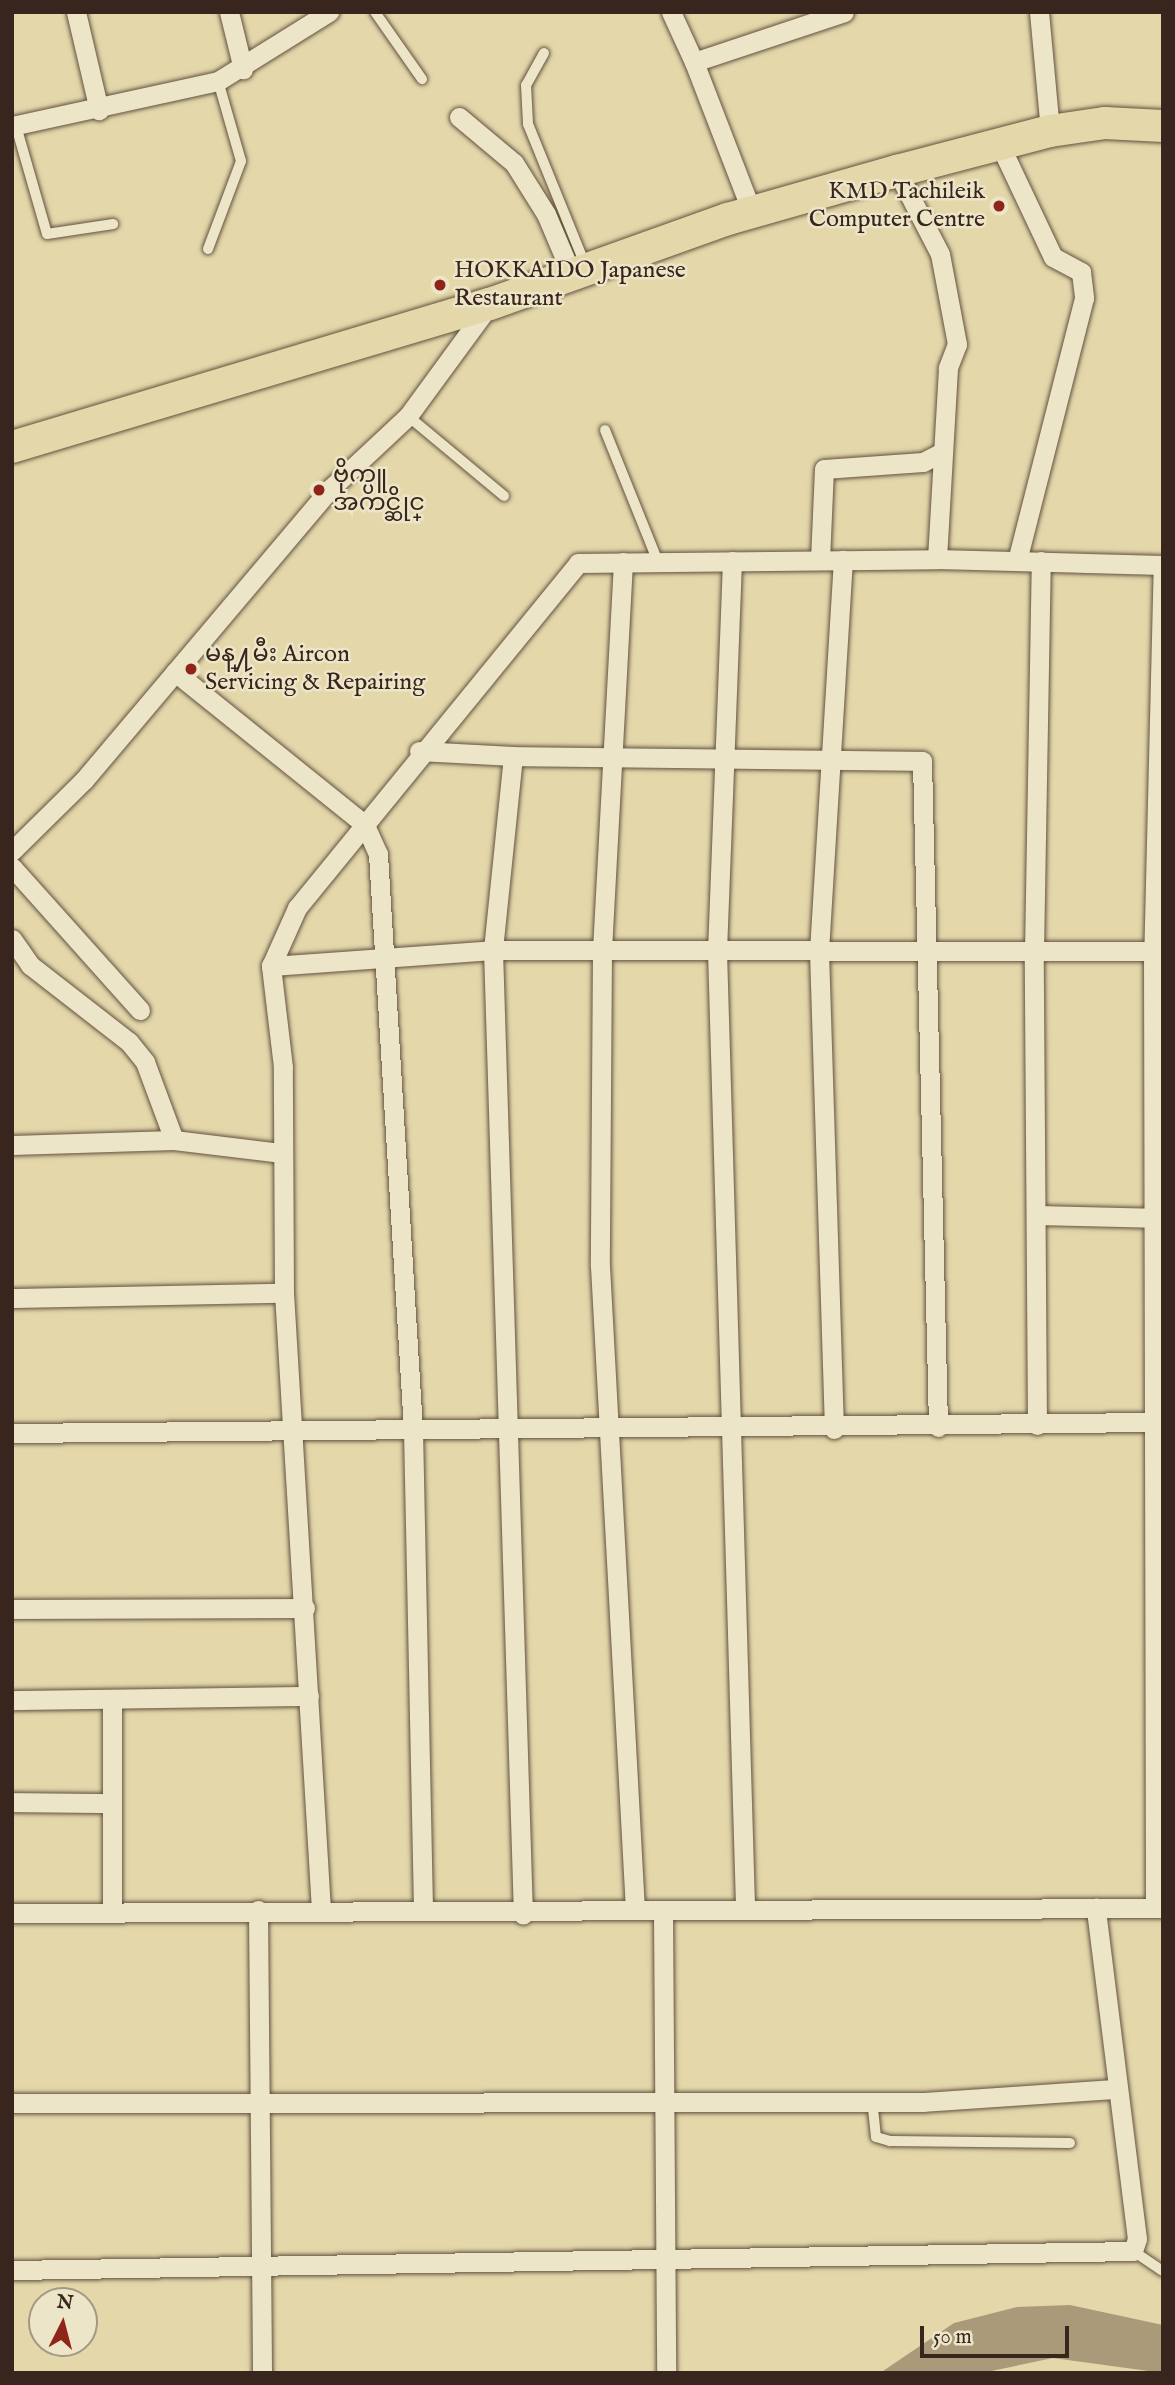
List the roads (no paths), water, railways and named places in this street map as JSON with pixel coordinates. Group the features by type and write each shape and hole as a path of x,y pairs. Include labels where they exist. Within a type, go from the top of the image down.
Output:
{"main road":[{"path":"12,447 490,304 752,212 897,170 1051,131 1105,123 1163,126"}],"street":[{"path":"75,12 99,110"},
{"path":"229,12 243,69"},
{"path":"14,126 99,110 218,80 243,69 329,12"},
{"path":"671,12 694,62 752,212"},
{"path":"694,62 844,12"},
{"path":"1039,12 1051,131"},
{"path":"459,117 514,163 579,271"},
{"path":"999,143 1053,257 1081,272 1084,298 1017,560"},
{"path":"897,170 940,254 957,344 948,368 937,559"},
{"path":"12,851 84,780 330,489 408,416 490,304"},
{"path":"820,560 824,469 922,462 943,452"},
{"path":"12,1913 423,1910 523,1915 635,1910 1159,1907 1156,1491 1150,1422 1158,1352 1156,960 1163,566 937,559 578,563 419,751 365,825 297,908 271,966 283,1067 284,1293 296,1433 321,1910"},
{"path":"834,1429 819,951 843,560"},
{"path":"732,561 722,755 717,951 727,1430 737,1570 745,1909"},
{"path":"1037,1425 1034,952 1041,561"},
{"path":"623,562 616,756 601,951 600,1266 635,1910"},
{"path":"175,672 365,825 382,875 381,962 394,1036 413,1430 423,1910"},
{"path":"419,751 513,756 830,756 922,761 923,951 938,1427"},
{"path":"513,756 493,950 523,1915"},
{"path":"12,867 140,1010"},
{"path":"12,939 30,965 129,1042 145,1062 174,1140"},
{"path":"271,966 381,962 493,950 1034,952 1156,960"},
{"path":"12,1144 174,1140 282,1153"},
{"path":"1036,1214 1159,1218"},
{"path":"12,1297 284,1293"},
{"path":"12,1433 296,1433 506,1426 834,1429 1150,1422"},
{"path":"12,1609 305,1608"},
{"path":"12,1700 309,1696"},
{"path":"112,1700 112,1911"},
{"path":"12,1802 112,1803"},
{"path":"12,2270 261,2268 1133,2251 1137,2239 1116,2089 1096,1908"},
{"path":"258,1910 263,2099 262,2373"},
{"path":"663,1911 668,2259 666,2373"},
{"path":"12,2103 263,2099 666,2104 872,2099 923,2102 1116,2089"}],"lane":[{"path":"375,12 422,79"},
{"path":"544,53 526,85 528,124 579,271"},
{"path":"208,249 241,161 218,80"},
{"path":"14,126 47,234 113,224"},
{"path":"408,416 504,496"},
{"path":"605,430 658,562"},
{"path":"872,2099 876,2137 890,2141 1070,2143"},
{"path":"1133,2251 1163,2271"}],"place":[{"name":"KMD Tachileik Computer Centre","path":"999,206"},
{"name":"HOKKAIDO Japanese Restaurant","path":"440,285"},
{"name":"ဗိုက္ပူ အကင္ဆိုင္","path":"319,490"},
{"name":"မန္႔မီး Aircon Servicing & Repairing","path":"191,669"}]}
